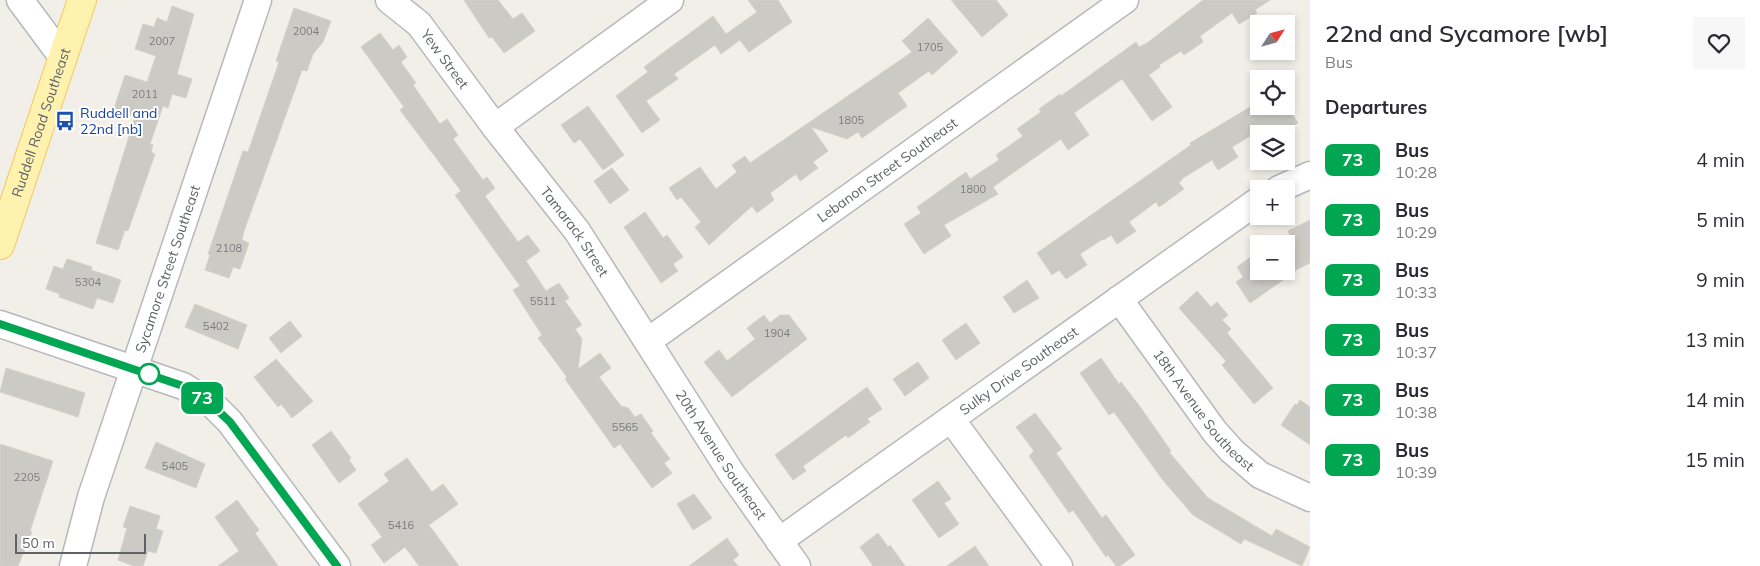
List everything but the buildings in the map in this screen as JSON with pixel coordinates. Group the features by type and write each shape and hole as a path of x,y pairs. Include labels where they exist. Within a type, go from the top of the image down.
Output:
{"main road":[{"name":"Ruddell Road Southeast","path":"0,245 82,0"}],"street":[{"path":"20,0 63,58"},
{"name":"Sycamore Street Southeast","path":"73,566 91,497 258,0"},
{"name":"Yew Street","path":"390,0 419,24 495,127"},
{"path":"495,127 670,0"},
{"name":"Lebanon Street Southeast","path":"648,341 1126,0"},
{"name":"Tamarack Street","path":"495,127 577,231 648,341"},
{"path":"1295,182 1310,175"},
{"name":"Sulky Drive Southeast","path":"779,541 1250,206"},
{"name":"18th Avenue Southeast","path":"1118,299 1215,432 1232,451 1260,475 1310,498"},
{"path":"0,324 183,386 213,406 230,422 337,566"},
{"name":"20th Avenue Southeast","path":"648,341 732,474 797,566"},
{"path":"951,419 1059,566"}],"bus line":[{"name":"73","path":"0,324 183,386 213,406 230,422 337,566"}],"place":[{"name":"Ruddell and 22nd [nb]","path":"65,121"}]}
